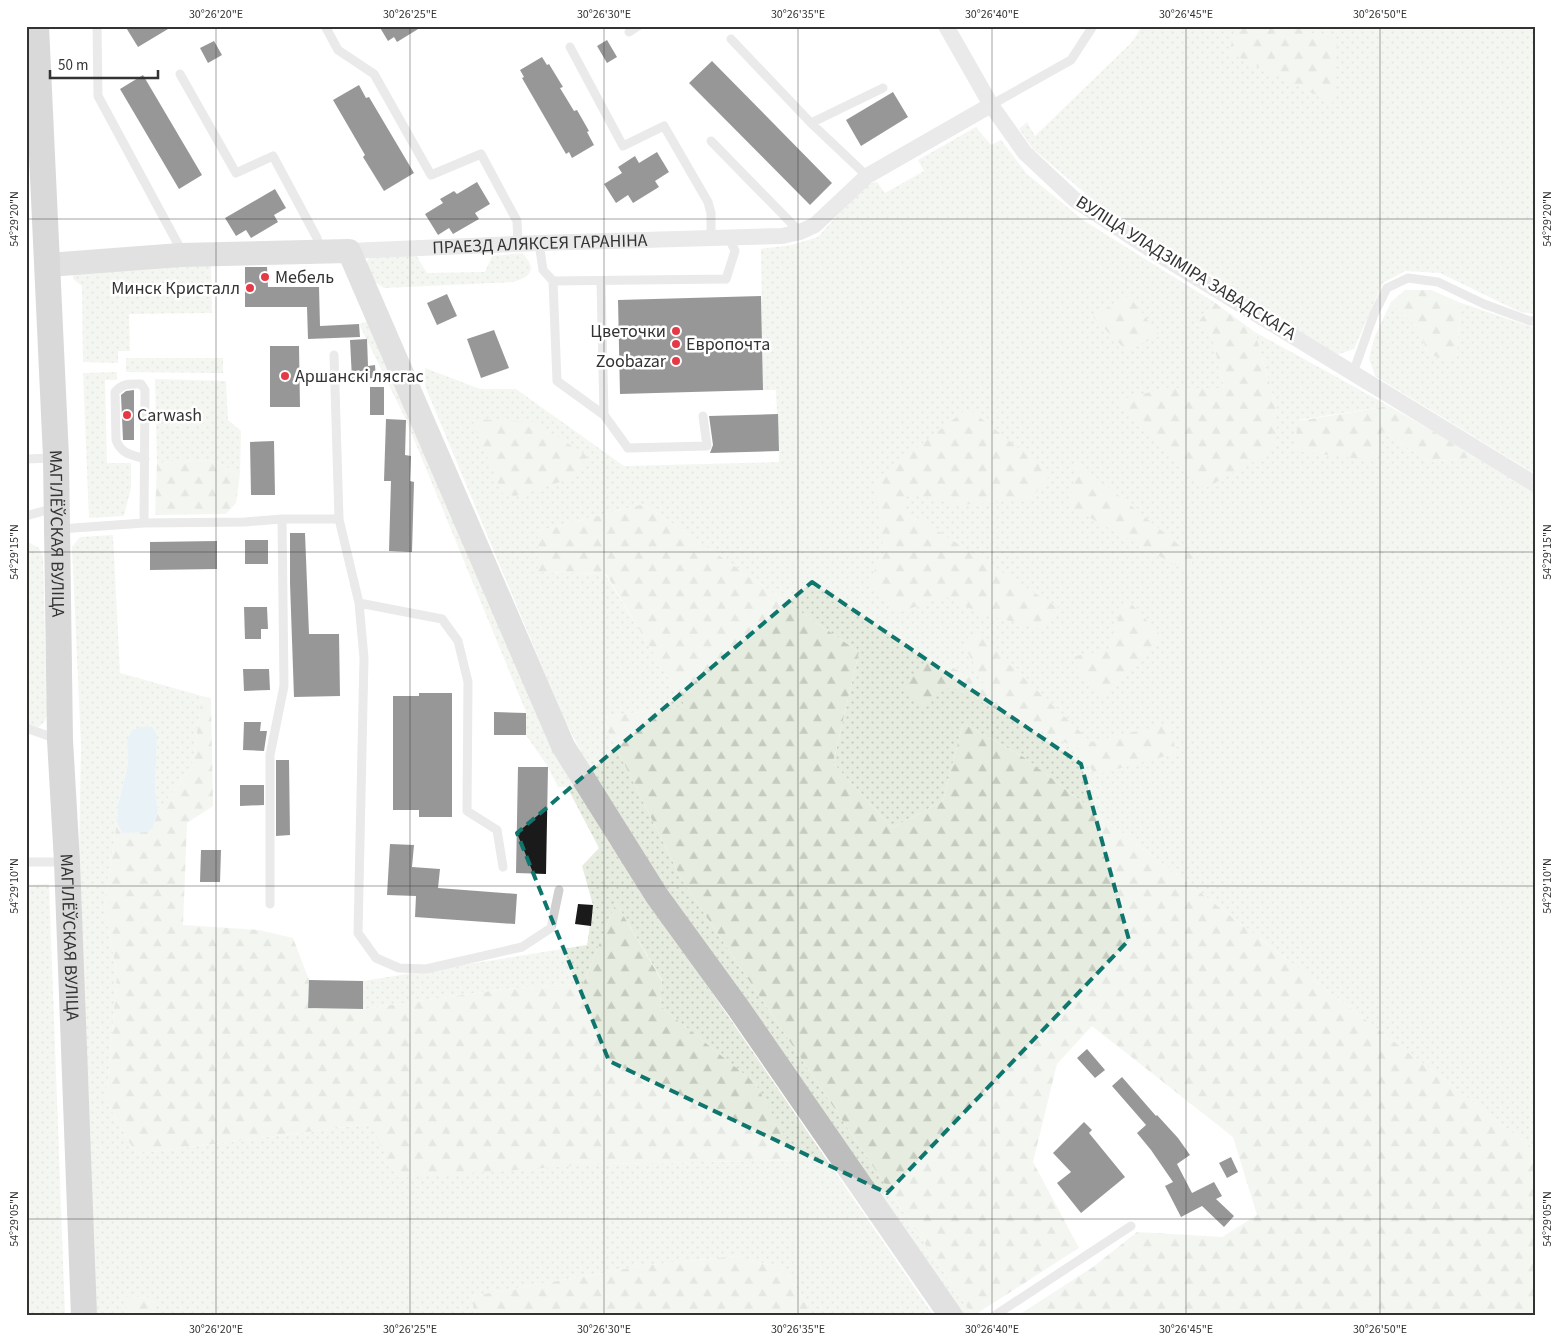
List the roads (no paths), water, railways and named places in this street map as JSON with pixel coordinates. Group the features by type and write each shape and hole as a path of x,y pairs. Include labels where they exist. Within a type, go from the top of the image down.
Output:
{"main road":[{"name":"МАГІЛЁЎСКАЯ ВУЛІЦА","path":"36,26 33,77 48,265 56,458 60,740 67,862 84,1316"}],"street":[{"name":"ВУЛІЦА УЛАДЗІМІРА ЗАВАДСКАГА","path":"946,26 991,105 1024,153 1074,199 1156,253 1535,484"},
{"name":"ПРАЕЗД АЛЯКСЕЯ ГАРАНІНА","path":"48,265 180,255 782,236 800,232 815,225 866,176 991,105"},
{"path":"349,251 563,746 657,896 740,1009 951,1316"}],"lane":[{"path":"97,26 98,96 179,246 180,255"},
{"path":"325,26 338,50 374,74 431,175 481,154 517,221 518,244"},
{"path":"629,32 638,26"},
{"path":"991,105 1071,60 1093,26"},
{"path":"731,39 811,123 866,176"},
{"path":"570,47 623,146 664,126 708,202 711,214 710,238"},
{"path":"180,74 236,173 273,156 317,238 320,251"},
{"path":"811,123 883,88"},
{"path":"712,141 800,232"},
{"path":"553,281 726,279 734,251 728,238"},
{"path":"539,243 543,270 553,281 557,381 604,415 628,448 708,446 703,416"},
{"path":"1353,374 1374,314 1387,288 1408,278 1438,282 1484,304 1535,321"},
{"path":"601,281 604,415"},
{"path":"334,356 339,519 359,603 364,658 358,933 376,958 399,968 426,970 522,947 551,928 558,890"},
{"path":"144,524 145,459 145,390 141,384 120,386 115,392 116,440 118,448 124,453 145,459"},
{"path":"26,459 56,458"},
{"path":"26,516 144,524 339,519"},
{"path":"270,904 270,755 284,686 282,519"},
{"path":"359,603 442,619 458,640 468,682 467,811 498,830 503,867"},
{"path":"26,728 60,740"},
{"path":"26,862 67,862"},
{"path":"994,1316 1131,1226"}],"water":[{"path":"152,727 157,735 155,789 158,811 153,827 147,832 122,833 117,822 118,805 128,765 127,743 132,730"}],"place":[{"name":"Мебель","path":"265,277"},
{"name":"Минск Кристалл","path":"250,288"},
{"name":"Цветочки","path":"676,331"},
{"name":"Европочта","path":"676,344"},
{"name":"Zoobazar","path":"676,361"},
{"name":"Аршанскі лясгас","path":"285,376"},
{"name":"Carwash","path":"127,415"}]}
